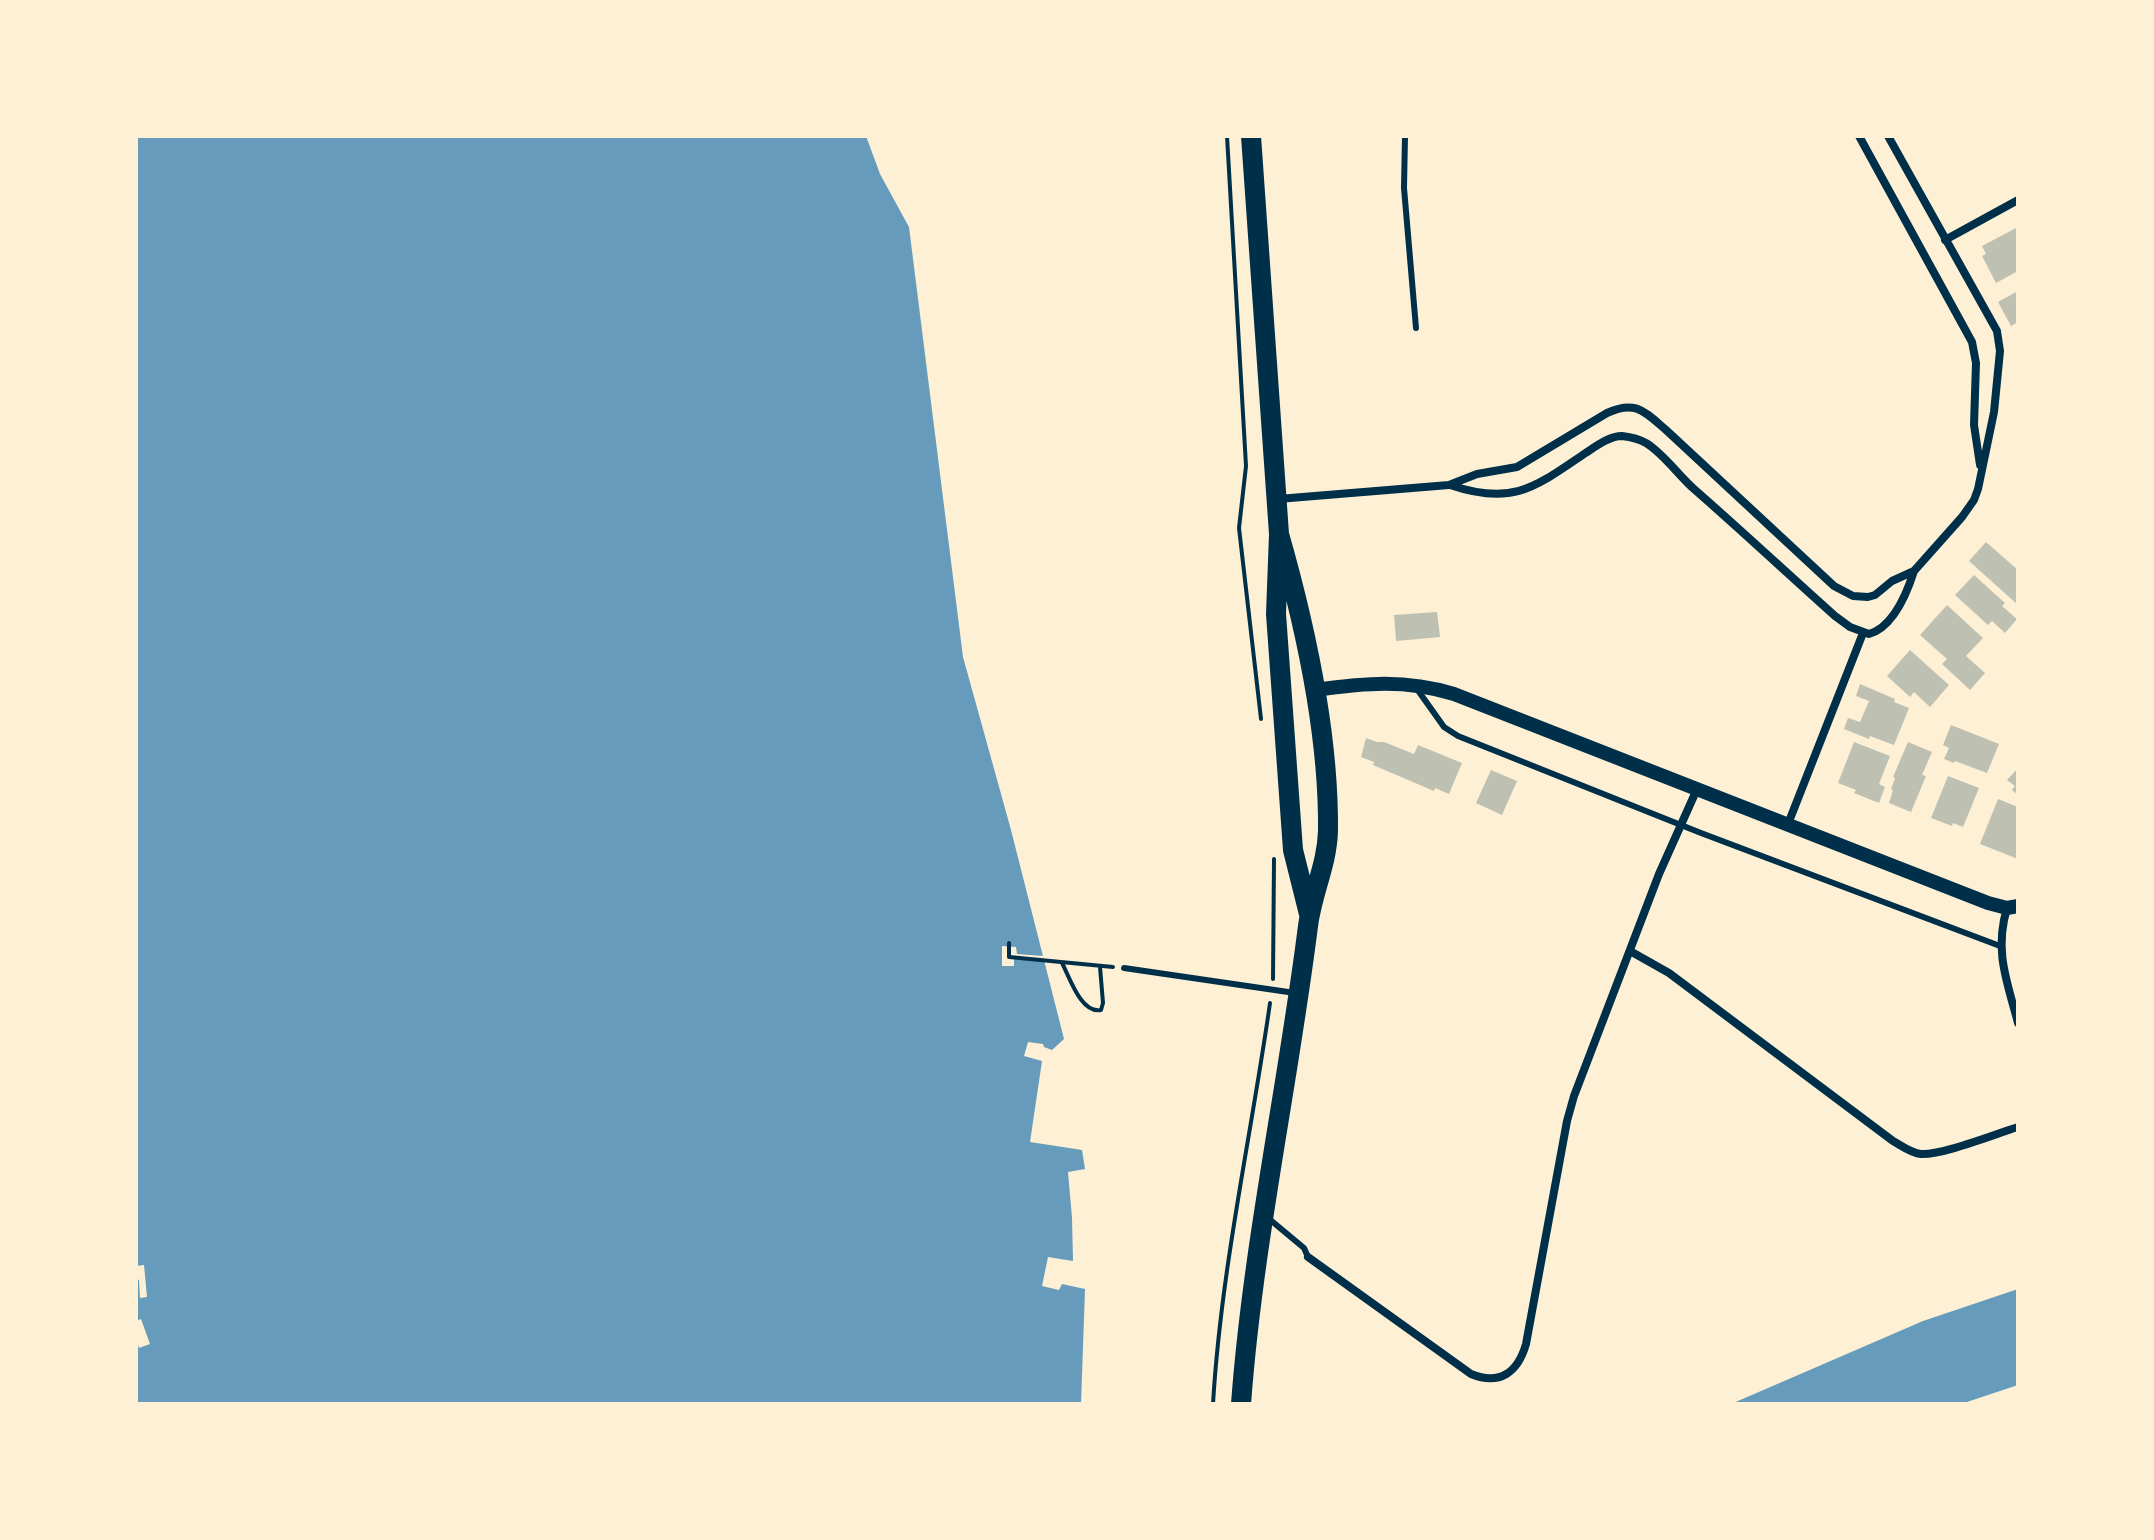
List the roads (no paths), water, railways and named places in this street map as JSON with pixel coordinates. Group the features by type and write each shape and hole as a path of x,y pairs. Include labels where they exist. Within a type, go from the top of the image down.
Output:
{"main road":[{"path":"1251,136 1277,499 1276,614 1293,850 1309,914"},
{"path":"1241,1404 1246,1335 1263,1213 1309,914 1325,864 1328,829 1315,690 1293,583 1279,534"},
{"path":"1283,692 1315,690"}],"street":[{"path":"1859,136 1972,342 1976,363 1974,425 1981,470"},
{"path":"1449,485 1477,494 1520,492 1541,483 1610,439 1622,436 1640,440 1835,616 1863,633 1876,632 1899,607 1914,571 1962,517 1978,492 1994,412 1999,339 1888,136"},
{"path":"1945,240 2018,200"},
{"path":"1277,499 1449,485 1477,474 1517,467 1607,413 1621,407 1632,407 1665,429 1841,591 1853,596 1871,597 1892,581 1914,571"},
{"path":"1788,824 1863,633"},
{"path":"1315,690 1375,683 1432,687 1988,903 2012,907 2002,922 2000,946 2018,1023"},
{"path":"1308,1257 1471,1374 1495,1378 1515,1367 1526,1344 1574,1096 1697,789"},
{"path":"1630,951 1669,973 1910,1151 1919,1154 1934,1152 2018,1127"}],"lane":[{"path":"1405,136 1404,188 1416,328"},
{"path":"1413,684 1444,727 1458,736 1680,825 2000,946"},
{"path":"1124,968 1299,994"},
{"path":"1263,1213 1304,1248 1308,1257"}],"water":[{"path":"136,136 866,136 880,174 909,227 963,657 1064,1039 1052,1050 1043,1044 1028,1042 1024,1056 1042,1061 1030,1142 1082,1150 1085,1169 1068,1172 1073,1261 1048,1257 1042,1286 1059,1290 1062,1284 1085,1289 1081,1404 136,1404"},
{"path":"2018,1289 2018,1385 1961,1404 1731,1404 1923,1321"}]}
